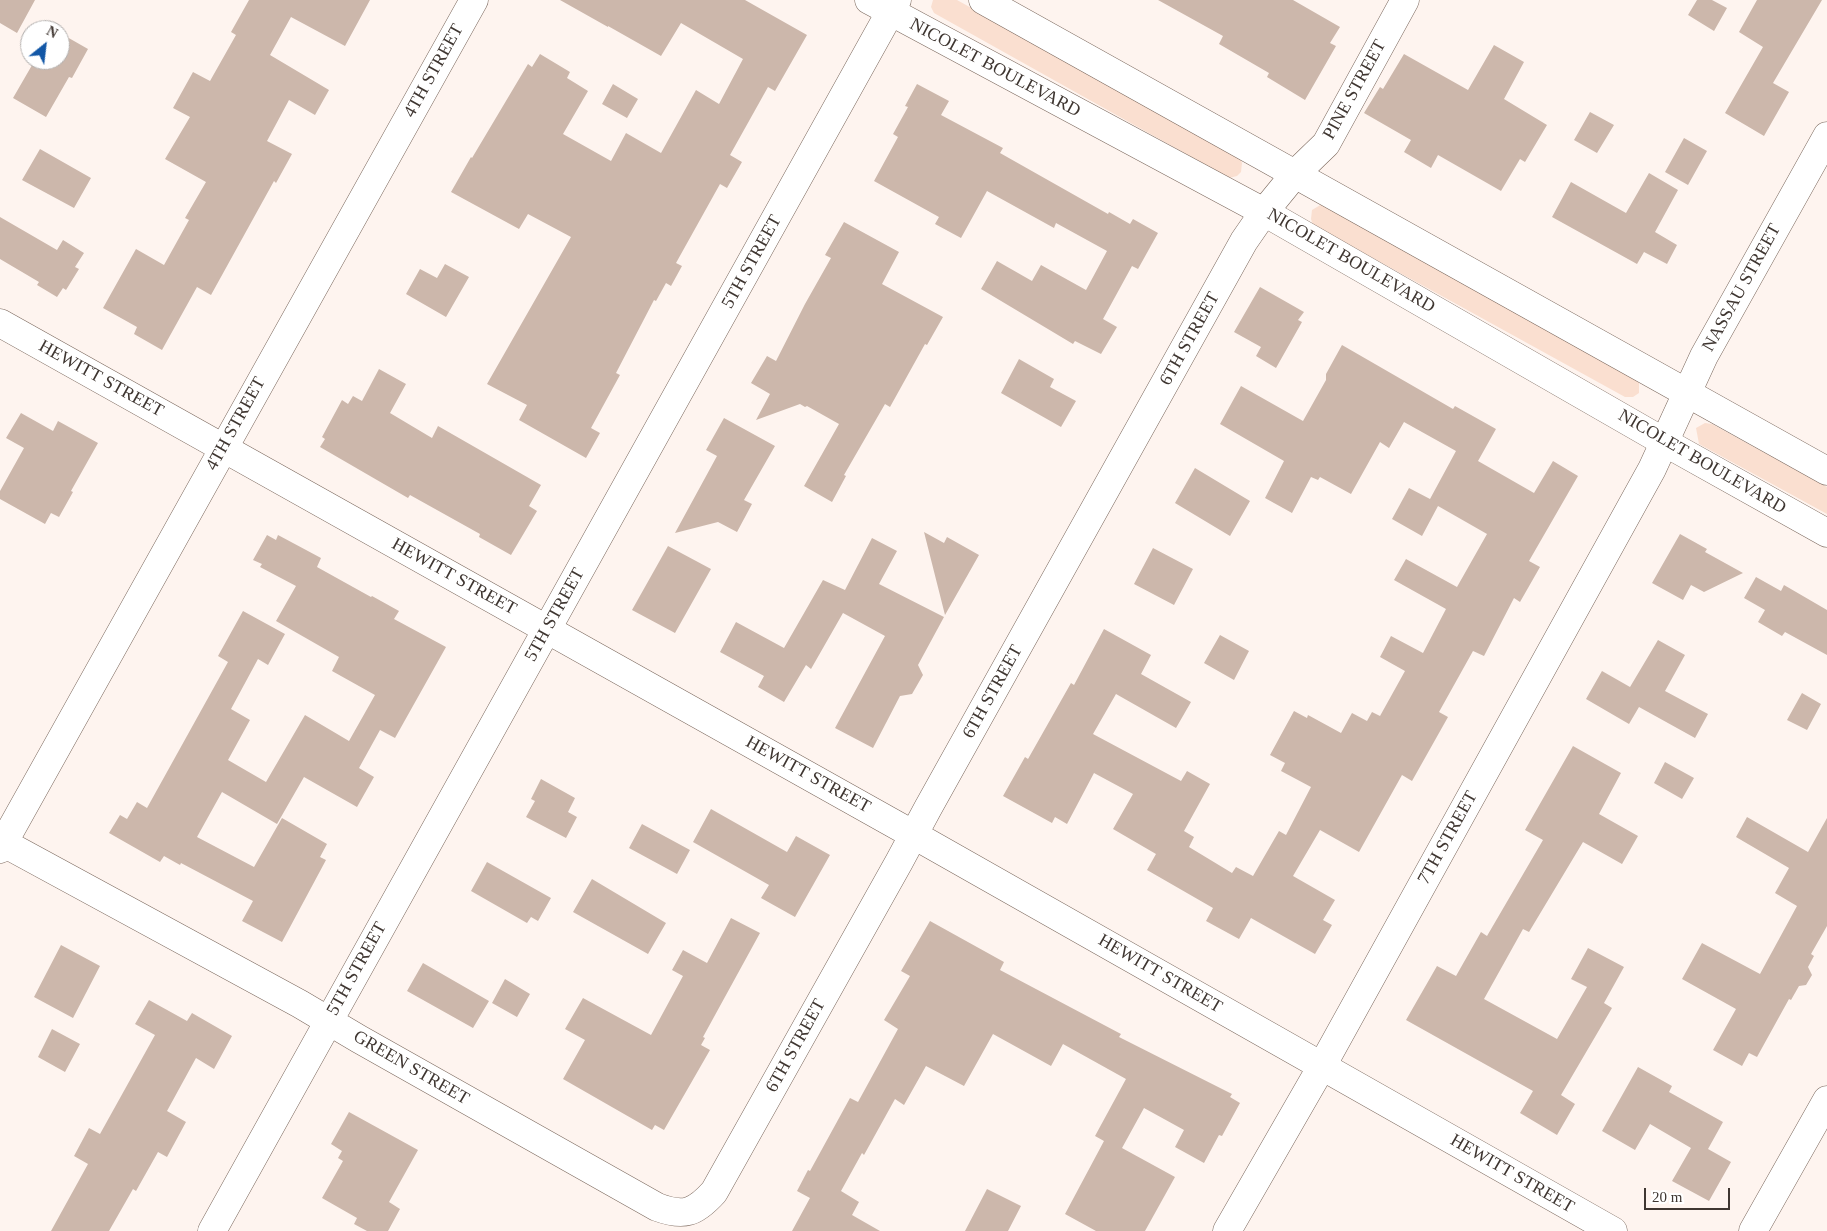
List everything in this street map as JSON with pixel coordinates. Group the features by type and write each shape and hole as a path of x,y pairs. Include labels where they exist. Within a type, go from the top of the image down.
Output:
{"street":[{"name":"4TH STREET","path":"1,844 474,0"},
{"path":"983,0 1827,471"},
{"name":"PINE STREET","path":"1295,174 1326,144 1405,0"},
{"name":"NICOLET BOULEVARD","path":"885,4 1264,212 1827,533"},
{"name":"5TH STREET","path":"212,1231 547,628 885,4"},
{"name":"NASSAU STREET","path":"1666,442 1704,356 1827,136"},
{"name":"6TH STREET","path":"692,1210 703,1204 714,1192 1244,241 1264,212 1295,174"},
{"name":"HEWITT STREET","path":"0,323 914,834 1613,1231"},
{"name":"7TH STREET","path":"1227,1231 1322,1066 1648,478 1666,442"},
{"name":"GREEN STREET","path":"1,844 329,1020 367,1044 657,1207 670,1212 682,1213 692,1210"},
{"path":"1753,1231 1827,1100"}],"shaded area":[{"path":"933,0 957,0 1240,157 1242,163 1241,172 1237,176 1229,178 934,13 931,7"},
{"path":"1322,204 1634,377 1639,383 1639,393 1633,397 1625,397 1313,225 1311,219 1312,210"},
{"path":"1705,423 1712,424 1827,487 1827,514 1699,444 1696,428"}],"building":[{"path":"0,0 35,0 24,20 20,20 20,28 17,33 0,23"},
{"path":"249,0 370,0 345,46 291,17 270,55 329,90 315,115 289,100 267,141 292,154 276,183 274,181 211,295 197,287 162,350 134,334 137,327 103,308 136,249 164,265 189,220 185,218 206,182 165,159 190,117 173,108 193,72 210,81 236,35 231,32"},
{"path":"560,0 745,0 807,35 775,91 768,87 730,155 742,162 727,188 720,184 676,263 682,266 671,286 666,283 656,301 654,300 616,373 620,375 591,428 600,433 586,458 519,420 527,405 487,384 571,237 528,214 519,229 451,192 528,64 532,67 540,54 570,72 567,78 588,91 563,134 611,161 626,133 661,153 696,90 719,104 743,59 681,23 661,56"},
{"path":"1158,0 1293,0 1340,27 1330,43 1336,46 1305,100 1267,77 1269,73 1219,44 1223,36"},
{"path":"1697,0 1712,0 1727,8 1714,31 1688,15"},
{"path":"1757,0 1822,0 1773,83 1789,92 1764,136 1725,113 1763,47 1739,32"},
{"path":"70,39 88,49 72,78 69,77 46,117 13,98 29,70 70,70"},
{"path":"1494,45 1524,62 1504,99 1547,125 1525,162 1520,159 1501,191 1438,155 1431,168 1404,152 1411,140 1364,113 1380,87 1383,89 1404,54 1468,90"},
{"path":"613,84 638,99 627,118 602,104"},
{"path":"917,84 949,101 941,115 1003,148 1000,153 1108,214 1109,212 1130,224 1133,219 1158,233 1138,269 1132,266 1103,319 1117,327 1101,354 1075,341 1073,344 981,289 997,261 1032,281 1041,265 1086,290 1107,251 1056,223 1054,228 987,191 961,238 935,224 939,217 874,181 898,137 893,134 908,107 905,106"},
{"path":"1590,112 1614,125 1597,153 1574,140"},
{"path":"1684,138 1707,151 1688,185 1665,172"},
{"path":"40,149 91,178 74,208 22,180"},
{"path":"1649,173 1678,190 1655,232 1677,245 1667,264 1644,252 1637,264 1552,217 1571,182 1626,213"},
{"path":"0,217 57,250 63,240 84,253 75,267 79,269 66,290 63,288 57,297 37,285 39,282 0,259"},
{"path":"844,222 899,252 882,284 943,317 927,345 925,344 890,407 885,404 844,475 846,476 832,502 804,486 839,424 800,404 756,420 770,394 751,383 767,356 776,361 831,258 825,255"},
{"path":"445,264 469,277 446,317 406,294 420,269 437,278"},
{"path":"1260,287 1304,312 1298,320 1302,322 1276,368 1256,356 1261,347 1234,332"},
{"path":"1342,345 1453,409 1455,406 1496,429 1478,461 1534,493 1553,461 1578,476 1529,561 1540,567 1520,602 1514,598 1484,656 1473,651 1439,712 1448,717 1412,781 1402,775 1359,852 1320,830 1293,876 1335,900 1323,920 1332,925 1315,954 1251,918 1239,939 1206,921 1213,908 1147,870 1156,854 1113,829 1133,794 1094,773 1067,824 1055,817 1052,823 1003,796 1025,757 1028,759 1071,683 1074,685 1104,629 1151,655 1141,674 1191,702 1176,728 1116,694 1093,734 1181,781 1187,771 1210,784 1184,831 1194,837 1189,847 1232,873 1236,867 1253,876 1279,831 1286,835 1311,787 1281,771 1285,763 1270,755 1294,711 1307,718 1308,715 1341,733 1352,713 1367,721 1372,712 1380,716 1405,671 1380,657 1391,636 1423,653 1446,609 1394,580 1406,559 1457,587 1487,534 1438,506 1422,536 1392,519 1409,488 1430,499 1456,451 1404,422 1389,448 1380,442 1351,494 1320,477 1318,480 1311,477 1292,513 1265,498 1284,461 1220,424 1241,386 1303,421 1326,380 1326,374"},
{"path":"1019,359 1054,379 1050,387 1076,401 1061,427 1001,393"},
{"path":"379,369 406,384 390,413 432,438 438,426 541,485 529,506 537,511 511,555 479,537 480,534 410,495 408,498 320,447 325,439 322,437 342,400 348,404 353,396 362,401"},
{"path":"21,413 53,431 58,421 98,443 71,491 73,492 59,517 51,513 45,524 0,499 0,491 24,448 6,438"},
{"path":"724,418 775,446 744,500 752,504 737,532 718,522 675,533 717,456 706,450"},
{"path":"1195,468 1250,501 1230,536 1175,503"},
{"path":"924,532 944,543 947,537 979,555 945,615"},
{"path":"1680,534 1707,549 1705,552 1743,573 1704,592 1691,585 1683,600 1652,583"},
{"path":"267,535 276,540 278,535 321,558 317,567 399,611 394,619 446,647 395,738 380,730 359,768 374,777 357,807 304,777 277,824 222,792 197,837 254,867 282,818 327,844 320,857 326,860 282,942 242,921 253,901 181,863 180,865 164,856 160,862 109,833 120,815 127,819 137,802 147,808 228,662 218,656 243,611 285,634 268,665 258,659 231,709 250,720 228,760 266,782 305,715 349,741 375,695 332,671 339,657 276,621 296,586 260,567 262,564 253,560"},
{"path":"872,538 897,551 879,584 944,617 918,665 923,675 912,694 900,696 873,748 835,728 885,636 843,613 811,669 806,665 784,702 758,687 764,676 720,652 736,622 784,648 823,580 845,590"},
{"path":"668,546 711,569 675,633 632,610"},
{"path":"1153,548 1193,569 1174,605 1134,584"},
{"path":"1756,577 1781,591 1784,585 1827,610 1827,655 1785,632 1782,636 1758,622 1765,610 1744,598"},
{"path":"1220,635 1249,651 1234,680 1204,663"},
{"path":"1658,640 1685,655 1665,691 1708,714 1695,738 1639,707 1629,724 1586,699 1602,671 1630,687"},
{"path":"1802,693 1821,704 1807,730 1787,720"},
{"path":"1573,746 1621,773 1599,814 1638,836 1622,864 1583,842 1529,932 1523,929 1484,999 1557,1039 1587,987 1571,979 1588,948 1624,967 1604,1003 1612,1008 1561,1095 1575,1104 1557,1135 1520,1113 1533,1091 1406,1020 1437,966 1456,976 1481,932 1487,936 1543,840 1525,830"},
{"path":"1665,762 1694,778 1682,799 1654,783"},
{"path":"541,779 575,798 568,812 577,817 566,838 526,817 535,801 531,799"},
{"path":"711,809 787,852 796,836 830,855 795,917 761,898 769,885 693,842"},
{"path":"1747,817 1808,852 1827,818 1827,926 1811,954 1814,956 1808,967 1812,975 1806,985 1799,986 1791,1000 1789,999 1757,1057 1749,1053 1742,1066 1713,1050 1736,1009 1682,979 1702,943 1760,974 1797,906 1775,893 1789,868 1736,837"},
{"path":"642,824 690,850 677,874 629,848"},
{"path":"487,862 551,898 538,921 531,917 527,923 471,891"},
{"path":"592,879 666,923 648,954 573,912"},
{"path":"731,918 760,933 703,1037 705,1038 701,1045 710,1050 664,1130 655,1125 652,1130 563,1079 585,1040 565,1029 583,998 651,1035 683,976 672,970 683,950 707,963"},
{"path":"930,921 1004,962 1000,970 1121,1034 1119,1037 1232,1094 1230,1097 1240,1103 1222,1136 1219,1135 1204,1163 1175,1147 1184,1130 1144,1108 1122,1148 1175,1177 1145,1231 1096,1231 1065,1214 1104,1141 1095,1136 1126,1079 1063,1044 1051,1066 993,1034 964,1086 926,1066 904,1105 895,1099 864,1155 862,1153 841,1191 859,1202 852,1215 880,1231 792,1231 810,1198 797,1191 808,1170 810,1171 850,1098 858,1102 898,1029 884,1020 910,976 901,971"},
{"path":"61,945 100,966 73,1018 34,997"},
{"path":"423,963 489,1001 473,1028 407,991"},
{"path":"505,979 530,994 517,1017 492,1003"},
{"path":"149,1000 187,1021 192,1013 232,1036 214,1069 196,1058 167,1111 186,1122 167,1157 158,1152 136,1191 133,1189 109,1231 51,1231 88,1164 74,1156 89,1128 100,1134 155,1035 135,1024"},
{"path":"52,1029 80,1044 65,1072 38,1057"},
{"path":"1638,1067 1672,1086 1669,1092 1723,1122 1708,1149 1731,1162 1709,1201 1672,1181 1691,1148 1650,1124 1635,1150 1602,1131"},
{"path":"349,1112 418,1150 389,1202 400,1209 388,1231 367,1231 354,1224 357,1218 322,1198 343,1161 338,1158 342,1151 331,1144"},
{"path":"987,1189 1021,1206 1008,1231 965,1231"}]}
